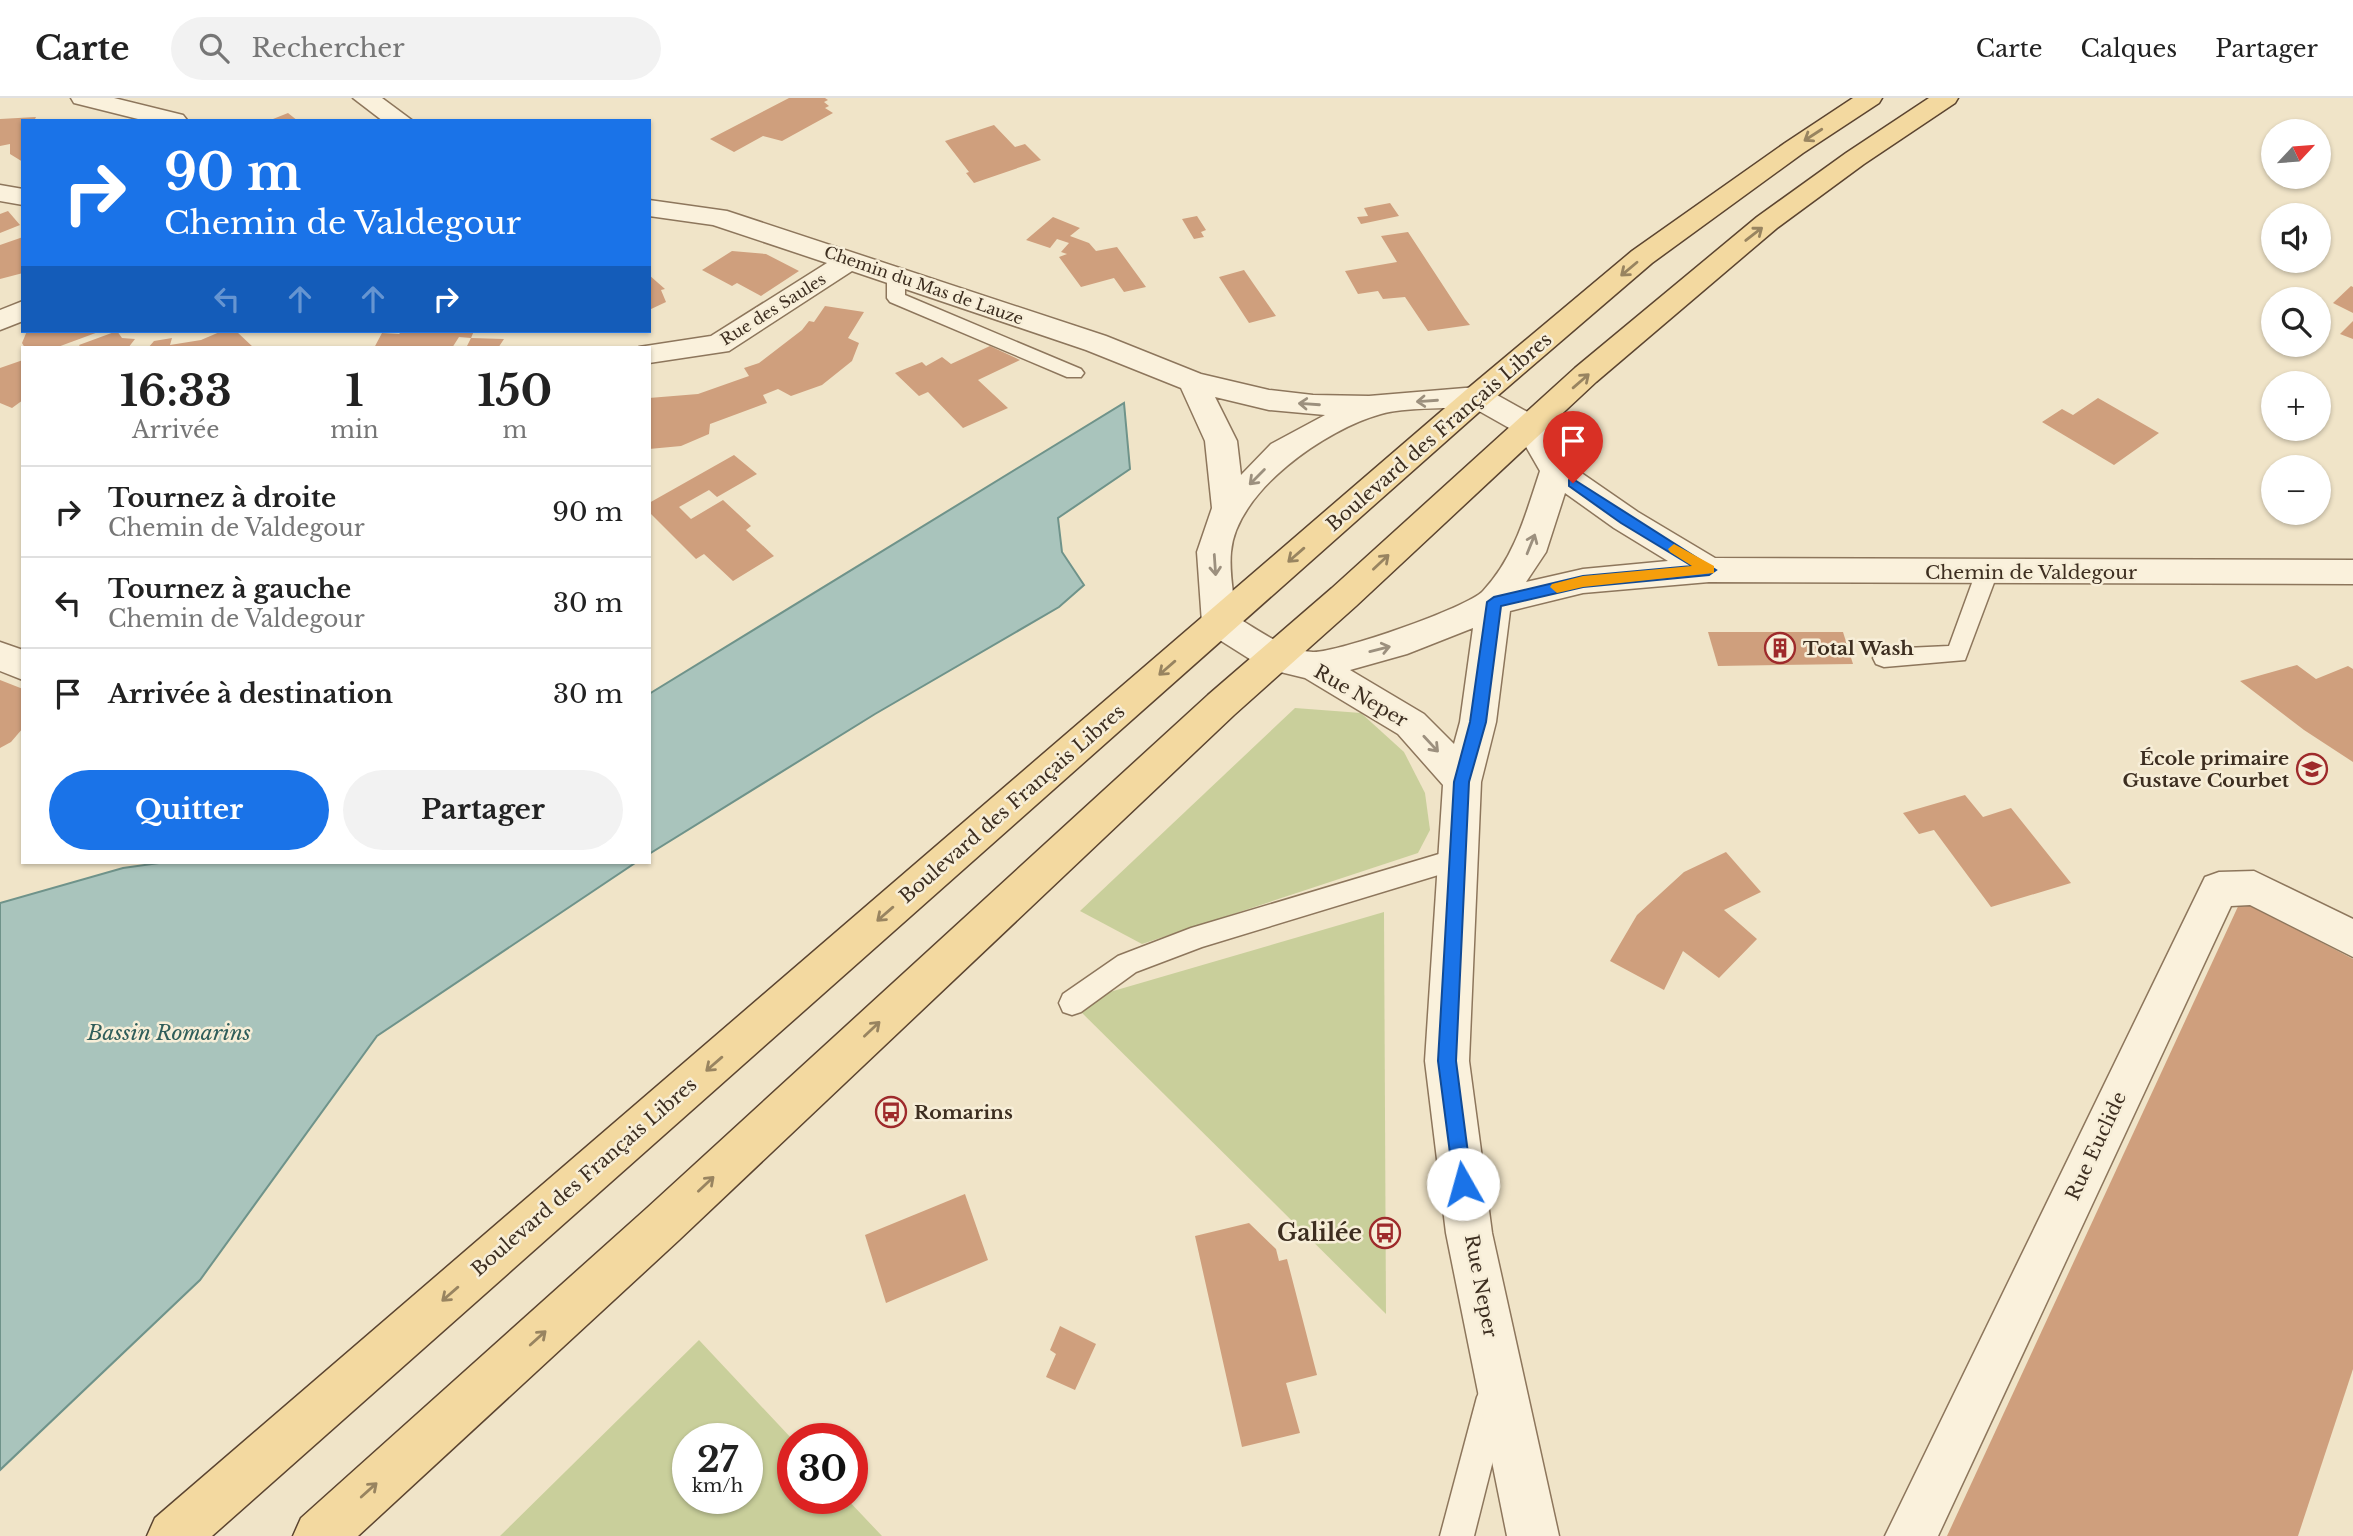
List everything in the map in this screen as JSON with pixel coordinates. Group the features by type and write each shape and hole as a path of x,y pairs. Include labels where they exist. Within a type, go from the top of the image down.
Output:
{"main road":[{"name":"Boulevard des Français Libres","path":"173,1536 1477,397 1642,257 1794,148 1870,98"},
{"path":"318,1536 663,1224 1221,705 1295,662 1529,426 1709,268 1832,174 1946,98"}],"street":[{"path":"83,98 166,119"},
{"path":"365,98 398,119"},
{"path":"0,193 21,197"},
{"name":"Chemin du Mas de Lauze","path":"651,208 717,217 1096,343 1193,382 1269,400 1313,405 1377,404 1477,397"},
{"name":"Rue des Saules","path":"651,354 719,344 851,260"},
{"path":"0,321 21,311"},
{"path":"1193,382 1221,441 1228,508 1214,552 1219,623"},
{"path":"1477,397 1529,426 1556,471 1626,520 1709,570"},
{"path":"1228,508 1282,452 1315,431 1377,404"},
{"path":"1295,662 1395,645 1452,623 1494,602 1529,552 1556,471"},
{"name":"Chemin de Valdegour","path":"1494,602 1583,582 1709,570 2353,572"},
{"name":"Rue Neper","path":"1494,602 1478,722 1462,782 1447,1061 1469,1233 1533,1536"},
{"name":"Rue Neper","path":"1219,623 1411,724 1436,748 1462,782"},
{"path":"0,655 21,665"},
{"name":"Rue Euclide","path":"1911,1536 2219,890 2254,888 2353,939"}],"lane":[{"path":"895,276 896,298 1074,373"},
{"path":"1884,658 1957,654 1987,572"},
{"path":"1072,1003 1127,964 1200,936 1459,859"},
{"path":"1457,1536 1499,1376"}],"green space":[{"path":"1295,708 1361,713 1404,752 1425,793 1430,830 1418,853 1142,944 1080,911"},
{"path":"1384,912 1386,1314 1072,1003"},
{"path":"699,1340 777,1423 777,1514 861,1514 882,1536 500,1536"}],"water":[{"path":"1124,403 1130,469 1058,518 1062,552 1084,585 1059,607 875,714 651,853 651,693"},
{"name":"Bassin Romarins","path":"152,864 634,864 377,1036 200,1280 0,1470 0,903 123,868"}],"building":[{"path":"789,98 825,98 828,100 824,102 829,106 825,108 833,113 782,141 763,136 734,152 710,139"},
{"path":"288,113 296,119 273,119"},
{"path":"36,117 21,119 21,161 10,154 10,144 0,146 0,119"},
{"path":"994,125 1015,147 1025,144 1041,160 974,183 966,173 969,172 945,141"},
{"path":"1390,203 1399,216 1361,224 1357,217 1368,216 1364,208"},
{"path":"8,211 20,225 0,233 0,214"},
{"path":"1197,216 1206,230 1201,232 1204,237 1194,239 1182,219"},
{"path":"1053,217 1080,228 1070,236 1089,243 1096,251 1117,247 1146,287 1124,292 1114,278 1081,287 1059,257 1067,254 1061,252 1069,243 1057,239 1050,248 1026,240"},
{"path":"1408,232 1470,325 1428,331 1405,297 1383,299 1378,291 1358,294 1345,271 1397,262 1381,236"},
{"path":"21,238 21,274 0,279 0,245"},
{"path":"732,251 766,254 799,271 761,296 737,283 732,286 702,270"},
{"path":"1244,270 1276,316 1249,323 1219,277"},
{"path":"651,277 665,289 661,290 666,302 651,309"},
{"path":"2353,287 2353,313 2333,303"},
{"path":"825,306 864,312 848,338 859,343 852,361 822,385 791,396 778,389 763,395 767,403 710,424 709,434 681,446 651,449 651,398 698,394 749,376 744,368 759,363 802,330 809,321 814,322"},
{"path":"2353,321 2353,339 2340,334"},
{"path":"26,333 96,333 60,346 24,346 22,343"},
{"path":"112,333 118,333 122,338 135,339 130,346 79,345"},
{"path":"217,333 238,333 252,346 150,346 154,341 172,338 170,345 201,340"},
{"path":"382,333 473,333 471,338 459,337 453,346 375,346"},
{"path":"471,338 504,339 499,346 467,346"},
{"path":"990,346 1020,360 978,380 1008,408 963,428 928,392 919,396 895,373 922,362 926,366 942,357 951,364"},
{"path":"21,361 21,401 12,408 0,403 0,368"},
{"path":"2098,398 2159,433 2114,465 2042,422 2062,409 2073,415"},
{"path":"734,455 757,474 717,497 709,490 679,507 691,519 723,500 751,526 746,530 774,556 733,581 704,554 696,559 651,514 651,502"},
{"name":"Total Wash","path":"1708,632 1843,632 1853,664 1718,666"},
{"path":"2297,665 2316,679 2348,666 2353,669 2353,762 2304,730 2240,681"},
{"path":"0,680 21,688 21,730 11,742 0,748"},
{"path":"1965,795 1983,817 2011,808 2071,883 1991,907 1934,830 1919,834 1903,813"},
{"path":"1726,852 1761,892 1724,910 1757,939 1719,978 1683,951 1664,990 1610,961 1637,915 1684,872"},
{"path":"2241,900 2353,959 2353,1369 2298,1536 1947,1536"},
{"path":"965,1194 988,1260 886,1303 865,1235"},
{"path":"1249,1223 1276,1249 1279,1261 1287,1259 1317,1375 1286,1383 1300,1433 1242,1447 1195,1236"},
{"path":"1060,1326 1096,1344 1075,1390 1046,1377 1056,1354 1050,1350"}],"slow traffic":[{"path":"1557,587 1709,570 1674,549"}],"place":[{"name":"Total Wash","path":"1780,648"},
{"name":"École primaire Gustave Courbet","path":"2312,769"},
{"name":"Romarins","path":"891,1112"},
{"name":"Galilée","path":"1385,1233"}],"route":[{"path":"1463,1184 1447,1061 1462,782 1478,722 1494,602 1583,582 1709,570 1626,520 1573,483"}]}
